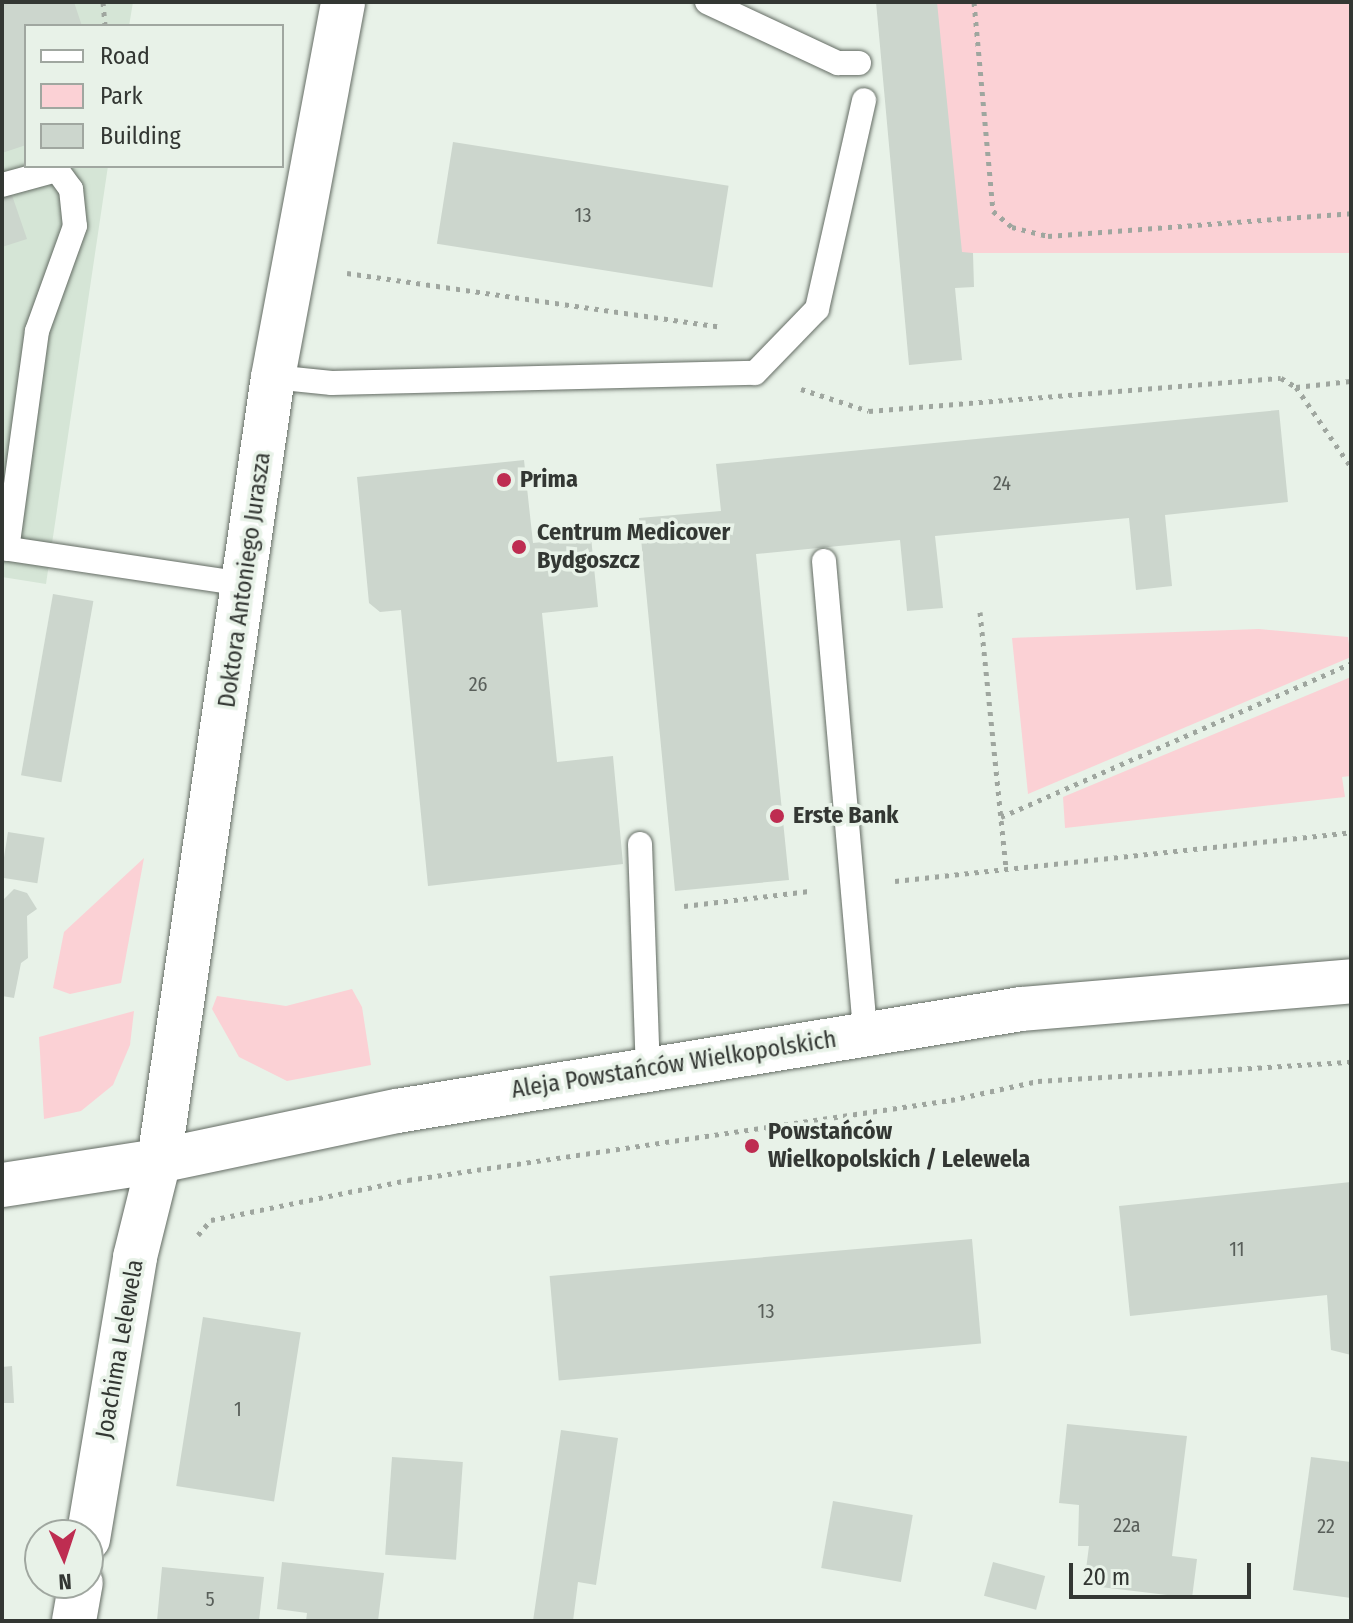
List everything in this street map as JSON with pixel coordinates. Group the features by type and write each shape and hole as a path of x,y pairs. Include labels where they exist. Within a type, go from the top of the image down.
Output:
{"street":[{"name":"Doktora Antoniego Jurasza","path":"159,1161 273,377 343,2"},
{"name":"Aleja Powstańców Wielkopolskich","path":"2,1185 159,1161 397,1111 1021,1009 1351,981"},
{"name":"Joachima Lelewela","path":"91,1519 135,1257 159,1161"},
{"path":"74,1621 78,1599"}],"lane":[{"path":"707,2 838,63 859,63"},
{"path":"273,377 332,383 755,373 817,309 864,100"},
{"path":"2,185 57,170 71,189 75,226 37,331 4,549 244,584"},
{"path":"824,561 865,1034"},
{"path":"640,844 645,911 648,1070"}],"path":[{"path":"103,2 105,24"},
{"path":"974,2 993,211 1012,227 1048,236 1351,213"},
{"path":"334,271 791,337"},
{"path":"755,373 869,411 1281,378 1296,387 1351,467"},
{"path":"1296,387 1351,381"},
{"path":"980,612 1006,868"},
{"path":"1001,817 1351,663"},
{"path":"645,911 1006,868 1351,832"},
{"path":"193,1240 211,1220 408,1180 951,1100 1038,1081 1351,1062"}],"shaded area":[{"path":"2,2 133,2 129,24 24,24 24,168 108,168 46,584 2,577"}],"green space":[{"path":"937,2 1351,2 1351,253 937,253"},
{"path":"1259,629 1348,637 1351,657 1028,794 1012,638"},
{"path":"1351,677 1351,776 1342,777 1345,797 1065,828 1063,797"},
{"path":"144,858 121,983 70,994 53,988 64,932"},
{"path":"352,989 362,1007 371,1065 287,1081 239,1057 212,1009 217,996 286,1006"},
{"path":"134,1011 130,1045 113,1085 81,1111 44,1119 39,1037"}],"building":[{"path":"2,2 74,2 81,24 24,24 24,146 2,153"},
{"path":"876,2 937,2 962,252 973,253 974,287 955,288 962,360 909,365"},
{"path":"453,142 729,186 712,287 437,244"},
{"path":"2,166 27,239 2,247"},
{"path":"1279,410 1288,502 1165,515 1172,586 1136,590 1129,518 935,536 943,608 907,611 900,540 756,554 789,880 675,891 639,518 721,511 716,464"},
{"path":"524,460 533,543 591,537 598,607 542,613 557,762 613,756 623,864 428,886 401,610 380,612 369,603 357,477"},
{"path":"53,594 93,601 61,782 21,775"},
{"path":"8,832 45,838 37,883 2,878"},
{"path":"14,889 27,893 37,909 27,916 28,958 21,963 14,998 2,996 2,901"},
{"path":"1351,1182 1351,1355 1331,1350 1327,1295 1130,1316 1119,1206"},
{"path":"972,1239 981,1344 559,1381 550,1276"},
{"path":"203,1317 301,1332 274,1501 176,1486"},
{"path":"12,1366 14,1403 2,1403 2,1367"},
{"path":"1067,1424 1187,1436 1172,1556 1197,1559 1192,1598 1084,1585 1089,1546 1078,1546 1079,1505 1059,1503"},
{"path":"561,1430 618,1438 596,1585 578,1582 573,1621 533,1621"},
{"path":"392,1457 463,1462 456,1560 385,1555"},
{"path":"1311,1457 1351,1462 1351,1598 1293,1590"},
{"path":"833,1501 913,1515 901,1582 821,1568"},
{"path":"282,1562 384,1573 378,1621 306,1621 307,1613 277,1609"},
{"path":"993,1562 1045,1576 1036,1610 984,1596"},
{"path":"162,1567 264,1577 259,1621 157,1621"}],"place":[{"name":"Prima","path":"504,480"},
{"name":"Centrum Medicover Bydgoszcz","path":"519,547"},
{"name":"Erste Bank","path":"777,816"},
{"name":"Powstańców Wielkopolskich / Lelewela","path":"752,1146"}]}
